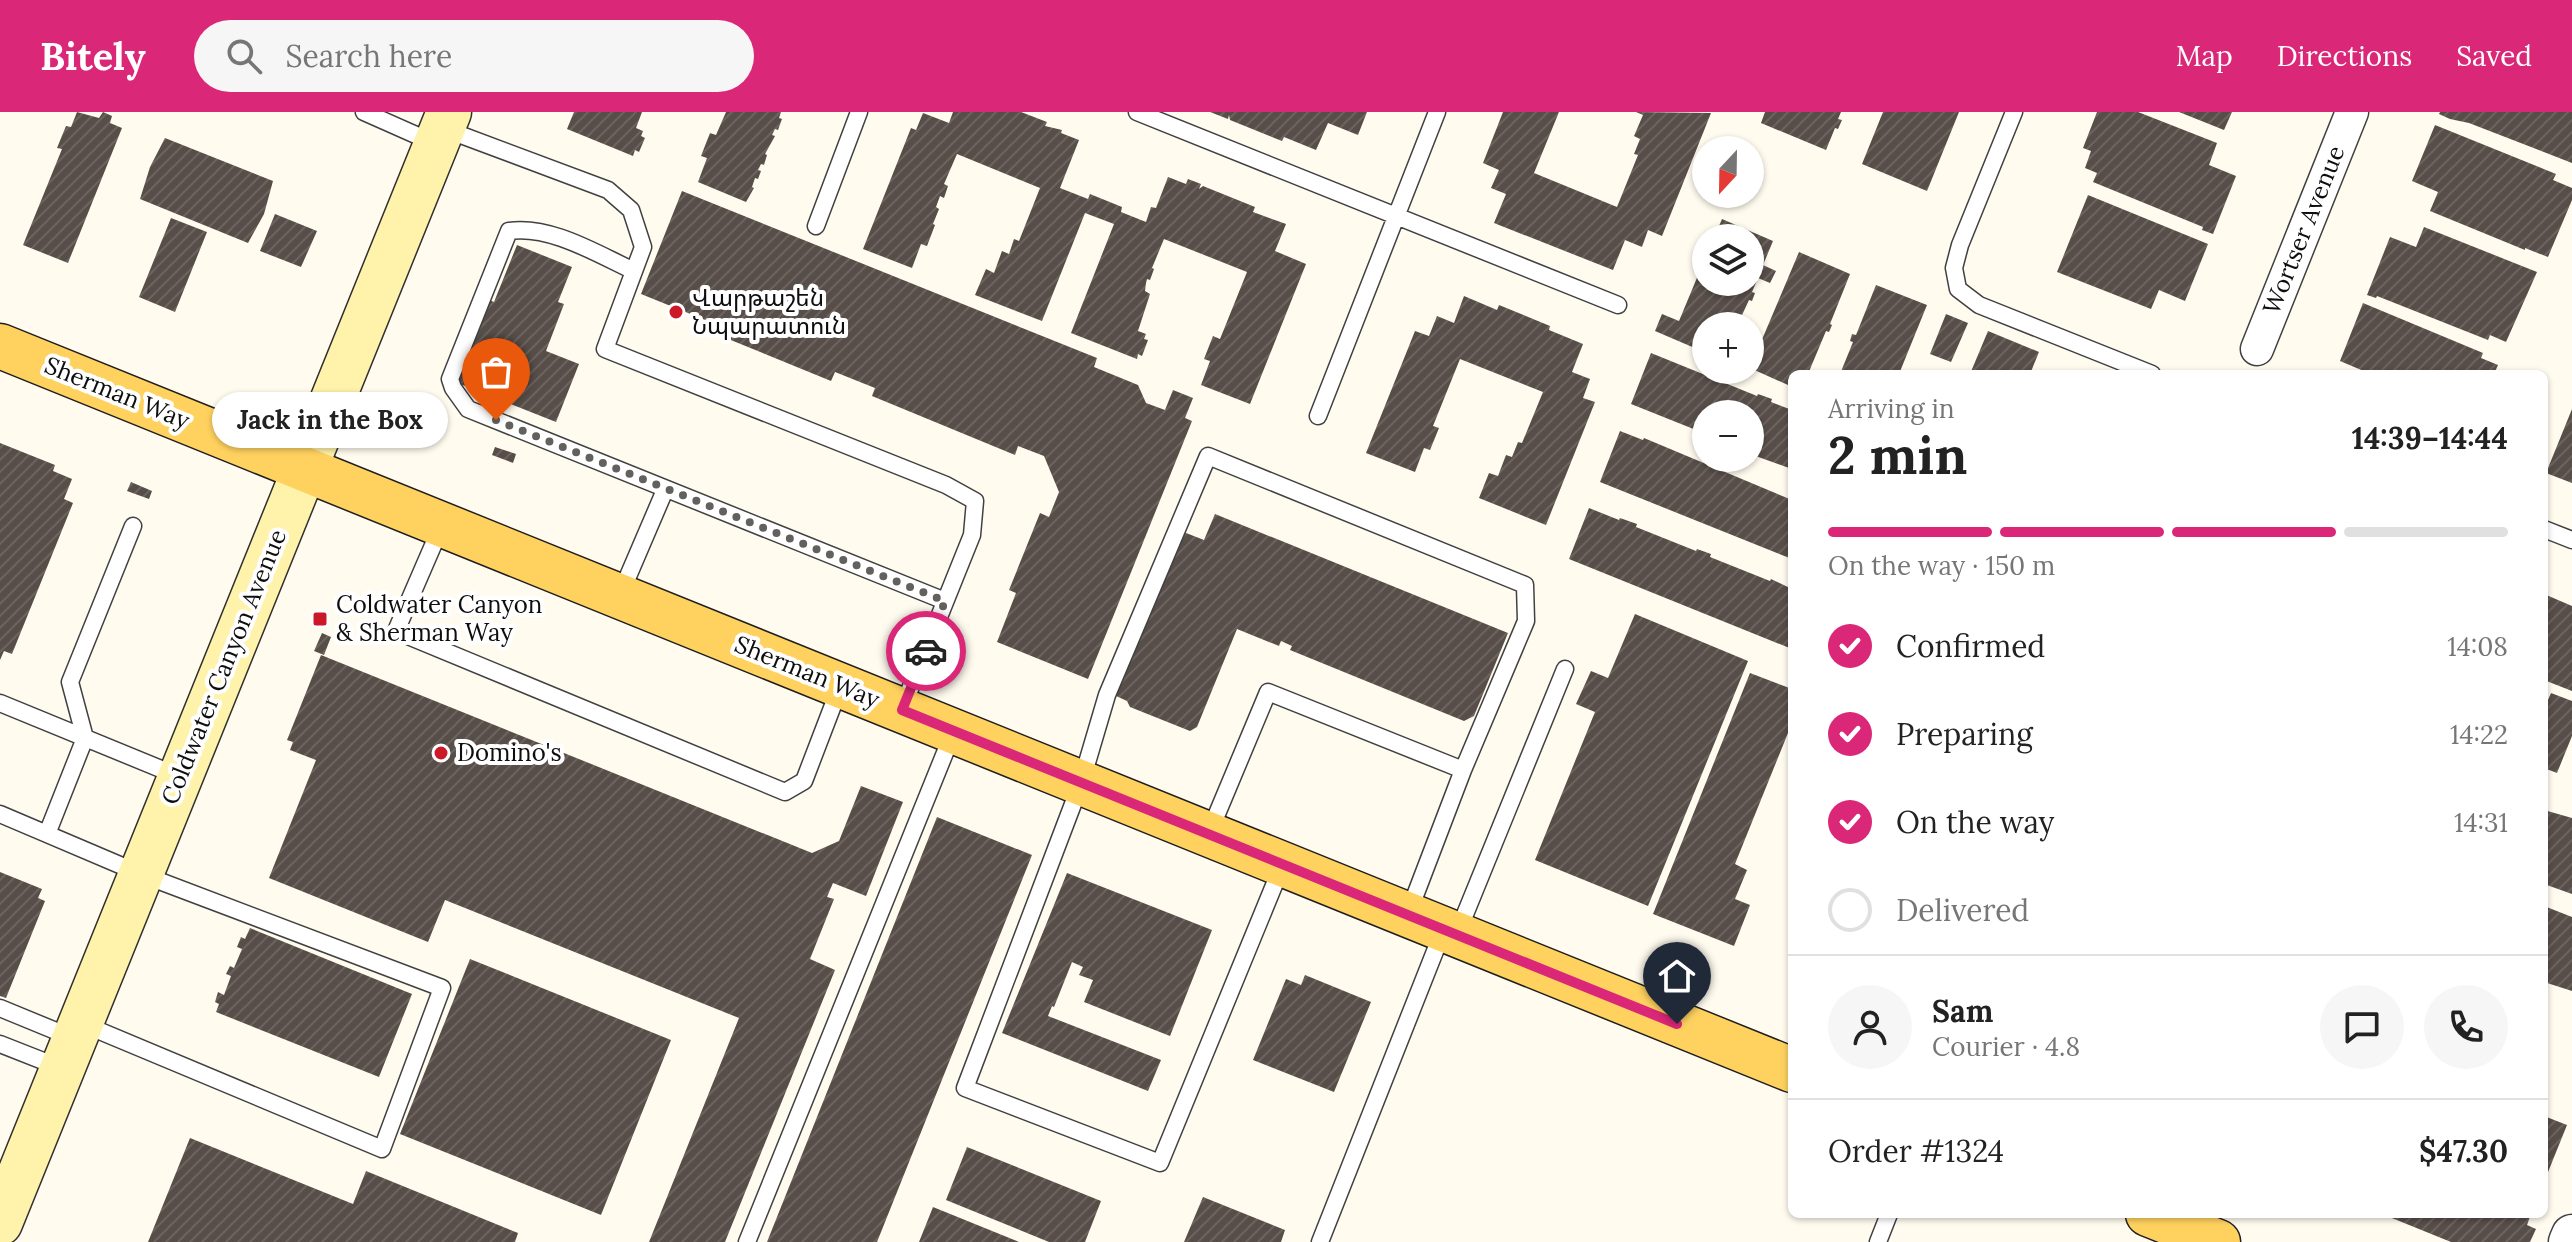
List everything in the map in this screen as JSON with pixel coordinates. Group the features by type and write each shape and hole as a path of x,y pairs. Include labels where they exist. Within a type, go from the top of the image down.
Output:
{"main road":[{"name":"Coldwater Canyon Avenue","path":"0,1223 442,128"},
{"name":"Sherman Way","path":"0,346 1788,1068"},
{"path":"2158,1218 2218,1242"}],"street":[{"name":"Wortser Avenue","path":"2257,349 2352,112"},
{"path":"2569,1242 2572,1235"}],"lane":[{"path":"364,112 442,128 608,190 631,210 643,247 605,349 946,485 975,501 972,535 902,710"},
{"path":"816,226 859,112"},
{"path":"1137,112 1618,305"},
{"path":"1318,416 1437,112"},
{"path":"2014,112 1960,245 1954,268 1958,289 1979,305 2142,370"},
{"path":"634,271 544,233 523,229 509,231 450,379 468,409 945,601"},
{"path":"1282,864 1160,1163 965,1088 1081,783 1107,695 1208,456 1525,585 1526,621 1463,770 1436,927"},
{"path":"620,596 665,490"},
{"path":"442,525 396,631 785,792 804,781 841,686"},
{"path":"47,834 85,738 70,682 133,526"},
{"path":"2548,531 2572,540"},
{"path":"1320,1242 1436,927 1565,669"},
{"path":"1209,834 1268,692 1463,770"},
{"path":"0,703 180,777"},
{"path":"747,1242 954,731"},
{"path":"0,814 141,874 442,988 382,1149 228,1086 72,1043 0,1008"},
{"path":"0,1044 72,1043"},
{"path":"1878,1242 1887,1218"}],"building":[{"path":"77,112 99,118 103,112 112,116 110,123 122,128 68,263 23,245 62,149 57,148 66,126 71,127"},
{"path":"574,112 642,112 636,128 643,131 641,136 645,138 639,152 635,150 633,156 567,129"},
{"path":"726,112 781,112 778,130 775,129 772,135 775,136 765,154 764,165 761,164 758,170 761,171 746,202 698,182 707,158 701,156 710,133 716,135"},
{"path":"953,112 1021,112 1047,122 1045,126 1062,130 1061,133 1079,140 1060,188 1088,199 1090,194 1122,207 1121,212 1146,222 1151,207 1156,208 1168,177 1186,184 1188,179 1201,184 1199,189 1203,186 1255,207 1253,212 1286,224 1275,251 1306,264 1250,404 1201,385 1210,361 1204,359 1213,336 1220,339 1247,272 1164,239 1150,280 1147,279 1146,283 1145,291 1150,294 1138,331 1146,334 1144,339 1148,340 1142,356 1138,354 1137,359 1071,333 1114,224 1085,213 1042,321 975,295 986,269 994,273 1002,251 1009,254 1014,239 1019,241 1040,188 957,154 944,184 948,186 944,198 940,196 936,207 939,209 927,246 921,244 912,268 863,249 911,128 916,130 923,113 949,123"},
{"path":"1210,112 1367,112 1358,135 1328,123 1316,150 1284,137 1282,141 1230,120 1229,115 1228,119"},
{"path":"1503,112 1559,112 1534,173 1617,207 1638,155 1634,154 1640,139 1634,136 1643,115 1636,112 1711,113 1702,136 1692,136 1692,161 1662,236 1648,230 1642,247 1625,240 1613,270 1494,223 1506,194 1491,188 1499,170 1483,163"},
{"path":"1765,112 1841,112 1838,119 1842,120 1838,129 1835,128 1826,150 1761,123"},
{"path":"1883,112 1959,112 1927,191 1862,164"},
{"path":"2097,112 2138,112 2217,143 2209,165 2236,176 2213,234 2202,230 2203,227 2093,182 2097,173 2085,168 2091,151 2083,148"},
{"path":"2179,112 2232,112 2224,130"},
{"path":"2440,112 2572,112 2572,163 2469,123 2450,119"},
{"path":"2435,125 2556,174 2553,180 2572,188 2572,200 2548,257 2430,211 2438,192 2412,181"},
{"path":"165,138 273,181 264,214 248,243 140,199 150,167"},
{"path":"682,191 1097,358 1094,367 1138,385 1146,403 1165,410 1173,390 1193,398 1185,418 1192,421 1088,679 997,642 1016,593 1009,590 1040,513 1049,517 1059,492 1044,456 1018,446 1015,455 872,396 875,388 835,372 831,381 716,334 720,326 641,294"},
{"path":"2088,195 2208,244 2185,301 2159,290 2151,309 2057,272"},
{"path":"275,214 317,231 301,267 260,251"},
{"path":"171,218 207,232 175,312 139,297"},
{"path":"2424,227 2537,272 2506,342 2490,335 2488,340 2377,296 2367,295 2390,237 2416,247"},
{"path":"1764,237 1773,241 1764,263"},
{"path":"517,245 572,267 558,302 564,304 546,351 579,364 556,422 455,382 487,299 494,302"},
{"path":"1799,252 1850,274 1832,325 1829,332 1826,331 1810,370 1788,370 1788,385 1764,374 1764,335"},
{"path":"1764,265 1776,271 1770,283 1764,280"},
{"path":"1876,285 1927,305 1901,370 1842,370 1853,342 1850,341 1852,334 1856,335"},
{"path":"1692,290 1692,296 1754,296 1743,312 1692,312 1692,347 1655,331 1662,314 1679,321"},
{"path":"1464,296 1497,310 1499,305 1550,326 1549,330 1583,344 1572,372 1590,379 1583,398 1595,402 1546,525 1479,498 1489,473 1498,476 1506,455 1512,457 1518,442 1522,443 1543,392 1460,359 1433,426 1439,428 1430,450 1424,448 1415,472 1366,453 1415,331 1429,336 1437,316 1454,323"},
{"path":"2363,303 2483,353 2481,358 2498,365 2496,370 2361,370 2340,361"},
{"path":"1946,314 1968,323 1951,362 1930,354"},
{"path":"1988,331 2039,352 2032,370 1972,370"},
{"path":"1651,353 1692,370 1692,384 1727,384 1772,399 1771,402 1788,408 1788,468 1764,459 1764,400 1692,400 1692,428 1631,404"},
{"path":"2572,409 2572,483 2548,474"},
{"path":"1620,431 1692,458 1692,472 1725,472 1788,498 1788,557 1600,482"},
{"path":"0,443 55,465 53,471 72,479 64,499 73,503 12,654 4,651 0,660"},
{"path":"495,447 516,454 513,463 492,455"},
{"path":"131,482 152,491 149,499 127,491"},
{"path":"1589,508 1637,524 1636,527 1711,554 1710,557 1788,587 1788,647 1569,559"},
{"path":"1215,514 1508,633 1474,716 1464,721 1290,650 1292,646 1281,641 1279,646 1237,629 1197,727 1190,731 1130,707 1127,701 1114,695 1181,531 1204,540"},
{"path":"2548,596 2572,606 2572,691 2548,682"},
{"path":"1635,614 1748,661 1648,906 1535,860 1595,712 1576,704 1591,671 1608,678"},
{"path":"322,633 331,637 324,655 314,651"},
{"path":"321,655 812,853 839,841 861,786 903,802 866,896 833,883 827,897 834,899 810,959 835,970 725,1242 649,1242 739,1018 445,900 428,942 269,878 316,760 290,750 293,742 287,740"},
{"path":"1750,673 1788,687 1788,733 1735,864 1747,870 1735,899 1750,905 1734,946 1653,914"},
{"path":"2551,693 2572,701 2572,736 2557,773 2548,770 2548,700"},
{"path":"2548,811 2572,818 2572,894 2548,885"},
{"path":"937,817 1032,855 877,1242 767,1242"},
{"path":"0,872 42,889 38,898 45,901 6,998 0,996"},
{"path":"1067,873 1212,930 1170,1036 1084,1002 1093,980 1079,975 1083,967 1072,962 1048,1016 1161,1060 1148,1091 1002,1033"},
{"path":"2548,908 2572,917 2572,991 2548,983"},
{"path":"250,928 412,994 379,1077 216,1012 218,992 224,995 231,976 226,974 230,966 234,968 242,949 237,947 241,937 245,939"},
{"path":"470,959 671,1040 601,1215 400,1134"},
{"path":"1305,975 1371,1002 1334,1092 1253,1060 1286,979 1301,985"},
{"path":"2548,1118 2567,1125 2548,1172"},
{"path":"190,1138 353,1204 366,1171 518,1233 515,1242 148,1242"},
{"path":"967,1147 1101,1201 1085,1242 1049,1242 946,1200"},
{"path":"1203,1197 1285,1230 1281,1242 1184,1242"},
{"path":"933,1207 1019,1242 919,1242"},
{"path":"2392,1218 2530,1218 2527,1225 2536,1229 2530,1242 2451,1242"}],"way so far":[{"path":"496,420 945,601 926,651"}],"place":[{"name":"Վարթաշեն Նպարատուն","path":"676,312"},
{"name":"Jack in the Box","path":"496,420"},
{"name":"Coldwater Canyon & Sherman Way","path":"320,619"},
{"name":"Domino's","path":"441,753"}],"route":[{"path":"926,651 902,710 1677,1024"}]}
